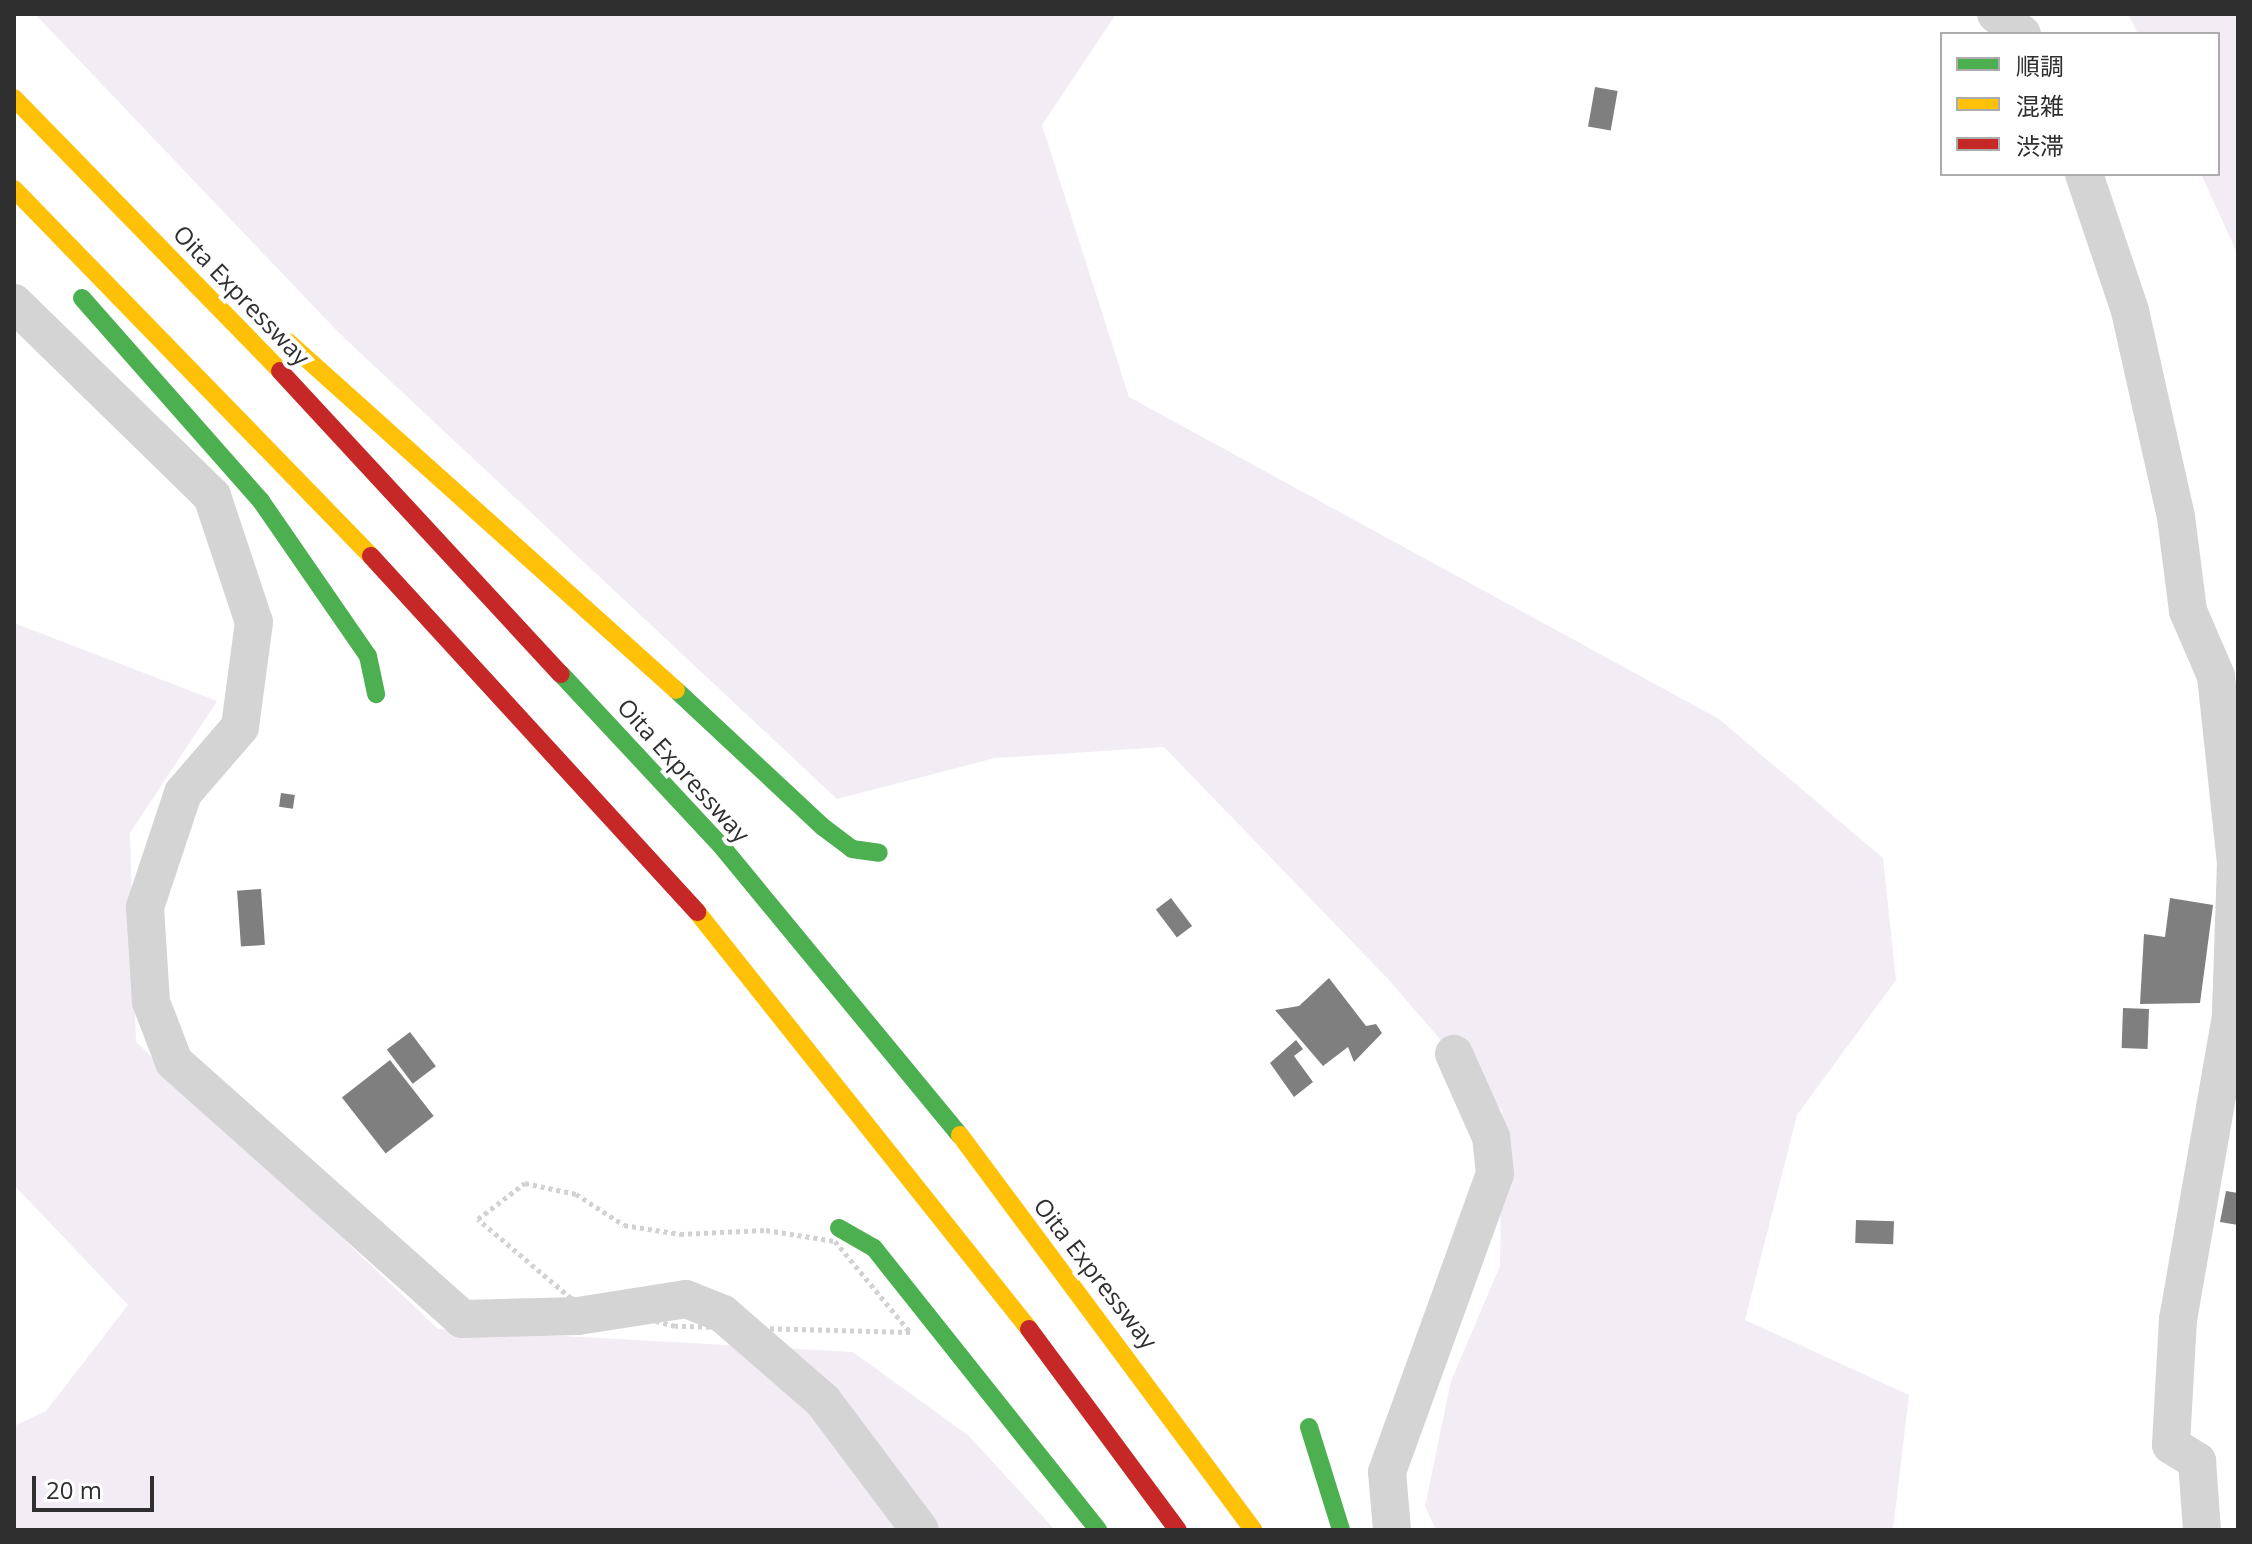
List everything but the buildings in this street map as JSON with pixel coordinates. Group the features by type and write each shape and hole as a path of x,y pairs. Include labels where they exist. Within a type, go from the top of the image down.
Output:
{"highway":[{"name":"Oita Expressway","path":"14,98 80,163 723,848 950,1122 1253,1530"},
{"path":"80,163 482,509 823,827 852,849 879,853"},
{"path":"14,189 298,478 679,889 1101,1419 1178,1530"},
{"path":"65,279 261,501 368,656 376,694"},
{"path":"839,1228 874,1248 1098,1530"},
{"path":"1309,1427 1341,1530"}],"street":[{"path":"1996,14 2019,32"},
{"path":"2085,176 2130,311 2176,517 2188,611 2216,676 2236,862 2231,1016 2178,1319 2171,1445 2197,1461 2202,1530"},
{"path":"14,303 212,496 254,622 240,727 183,793 145,907 151,1002 174,1062 462,1319 578,1316 686,1299 723,1314 823,1401 920,1530"},
{"path":"1392,1530 1387,1472 1495,1174 1491,1137 1454,1054"}],"shaded area":[{"path":"35,14 1116,14 1042,125 1129,397 1719,719 1883,858 1896,980 1797,1115 1745,1320 1909,1395 1893,1530 1436,1530 1425,1506 1451,1381 1500,1266 1502,1111 1388,979 1164,747 995,758 837,799 338,332"},
{"path":"2128,14 2238,14 2238,255 2202,176 2220,176 2220,32 2137,32"},
{"path":"14,623 217,701 130,833 136,1042 438,1329 853,1352 969,1436 1055,1530 14,1530 14,1426 46,1411 128,1305 14,1185"}],"traffic: fast":[{"path":"82,298 261,501 368,656 376,694"},
{"path":"561,674 723,848 960,1135"},
{"path":"676,690 823,827 852,849 879,853"},
{"path":"839,1228 874,1248 1098,1530"},
{"path":"1309,1427 1341,1530"}],"traffic: slow":[{"path":"14,98 280,371"},
{"path":"14,189 371,556"},
{"path":"288,342 676,690"},
{"path":"697,912 1029,1329"},
{"path":"960,1135 1253,1530"}],"traffic: jam":[{"path":"280,371 561,674"},
{"path":"371,556 697,912"},
{"path":"1029,1329 1178,1530"}]}
